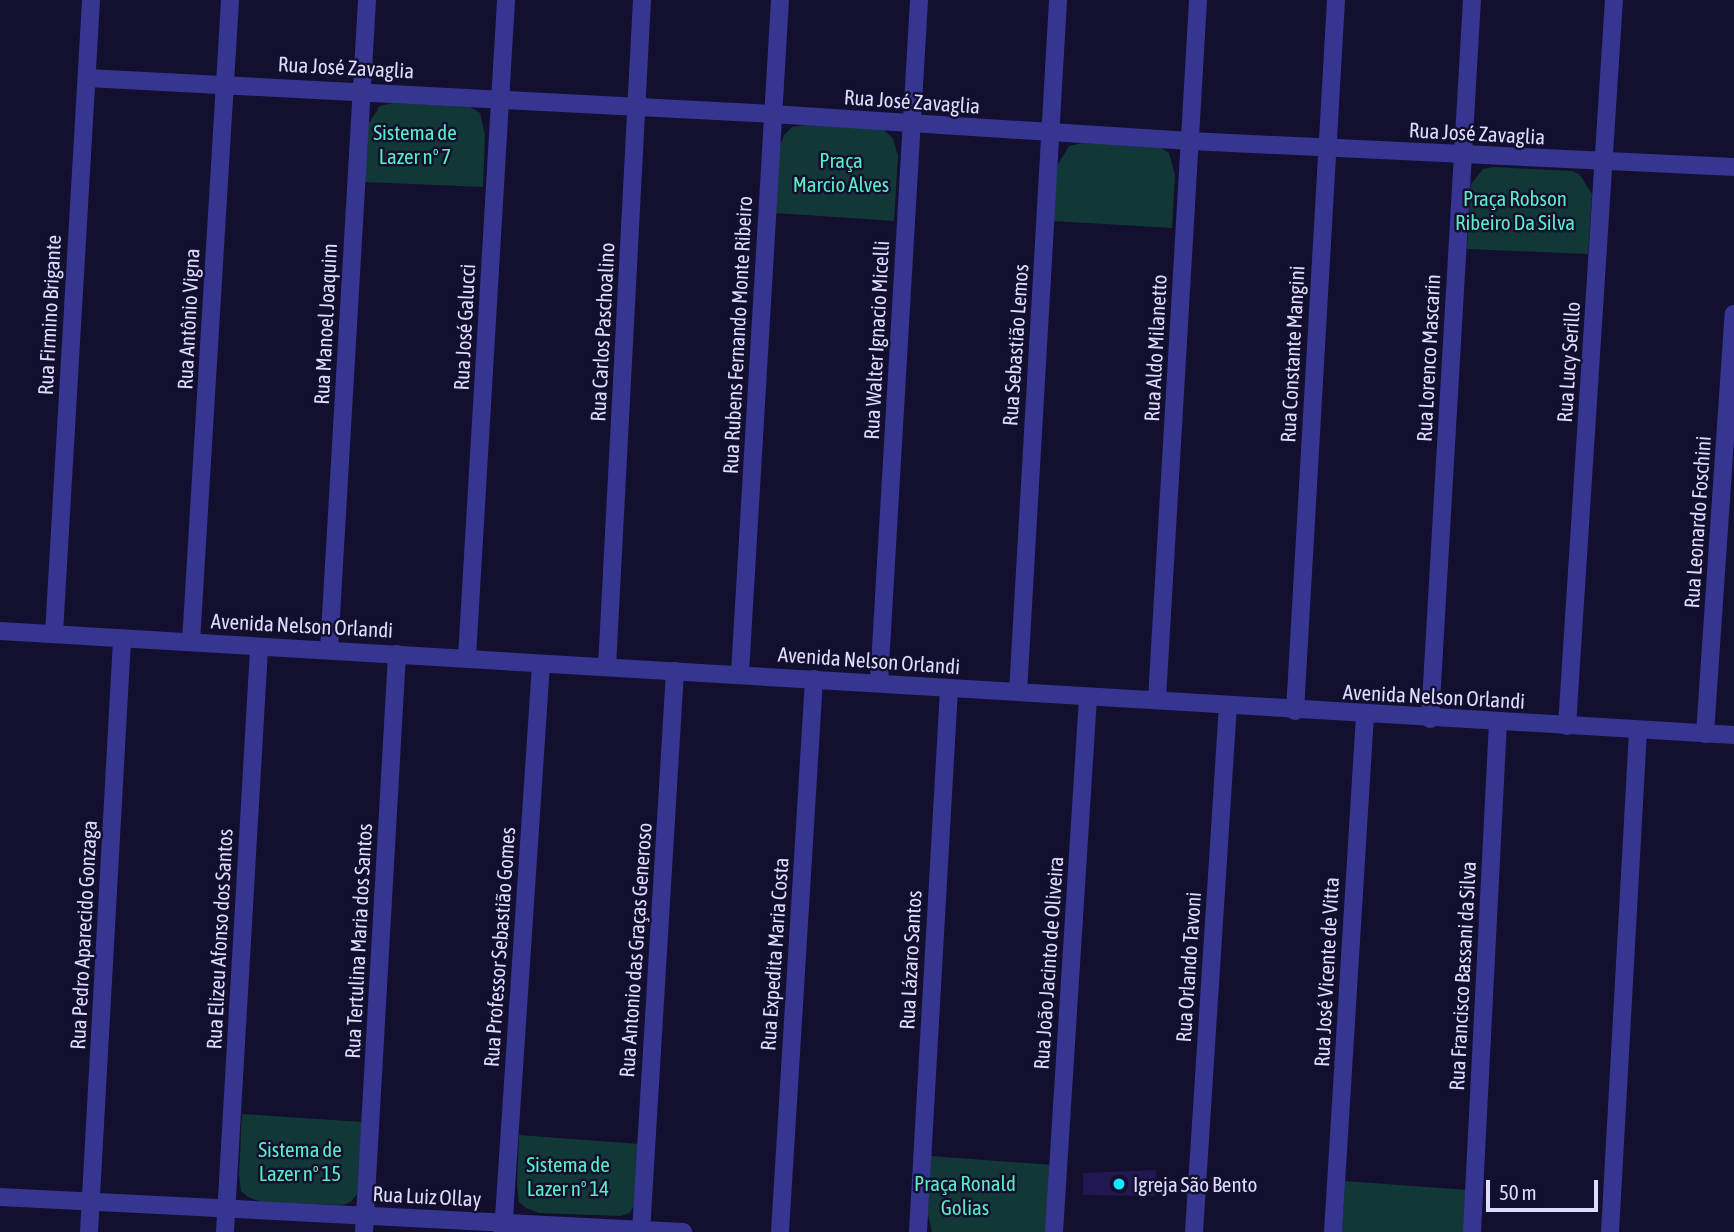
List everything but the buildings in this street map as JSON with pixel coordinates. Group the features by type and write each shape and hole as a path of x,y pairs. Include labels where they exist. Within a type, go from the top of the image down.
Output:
{"street":[{"name":"Rua Firmino Brigante","path":"54,633 91,0"},
{"name":"Rua Antônio Vigna","path":"191,642 230,0"},
{"name":"Rua Manoel Joaquim","path":"329,650 367,0"},
{"name":"Rua José Galucci","path":"467,657 506,0"},
{"name":"Rua Carlos Paschoalino","path":"607,667 642,0"},
{"name":"Rua Rubens Fernando Monte Ribeiro","path":"740,673 780,0"},
{"name":"Rua Walter Ignacio Micelli","path":"879,682 919,0"},
{"name":"Rua Sebastião Lemos","path":"1018,692 1058,0"},
{"name":"Rua Aldo Milanetto","path":"1157,699 1198,0"},
{"name":"Rua Constante Mangini","path":"1295,711 1336,0"},
{"name":"Rua Lorenco Mascarin","path":"1430,719 1472,0"},
{"name":"Rua Lucy Serillo","path":"1567,726 1614,0"},
{"name":"Rua José Zavaglia","path":"86,78 225,83 772,114 1190,141 1603,163 1734,167"},
{"name":"Rua Leonardo Foschini","path":"1705,734 1734,314"},
{"name":"Avenida Nelson Orlandi","path":"0,631 191,642 259,649 397,653 541,665 740,673 879,682 948,690 1157,699 1295,711 1734,736"},
{"name":"Rua Pedro Aparecido Gonzaga","path":"89,1232 122,640"},
{"name":"Rua Elizeu Afonso dos Santos","path":"225,1232 259,649"},
{"name":"Rua Tertulina Maria dos Santos","path":"364,1224 397,653"},
{"name":"Rua Professor Sebastião Gomes","path":"503,1228 541,665"},
{"name":"Rua Antonio das Graças Generoso","path":"641,1230 675,671"},
{"name":"Rua Expedita Maria Costa","path":"780,1232 814,679"},
{"name":"Rua Lázaro Santos","path":"918,1232 948,690"},
{"name":"Rua João Jacinto de Oliveira","path":"1054,1232 1088,698"},
{"name":"Rua Orlando Tavoni","path":"1194,1232 1228,705"},
{"name":"Rua José Vicente de Vitta","path":"1333,1232 1364,715"},
{"name":"Rua Francisco Bassani da Silva","path":"1472,1232 1498,723"},
{"path":"1610,1232 1638,732"},
{"name":"Rua Luiz Ollay","path":"0,1196 226,1207 364,1224 683,1232"}],"green space":[{"name":"Sistema de Lazer nº 7","path":"393,103 470,107 480,113 485,135 483,187 364,182 367,126 380,106"},
{"name":"Praça Marcio Alves","path":"805,125 882,129 893,138 898,156 894,221 776,213 779,148 784,135 792,127"},
{"path":"1082,143 1160,147 1169,153 1175,175 1172,228 1053,221 1057,166 1069,146"},
{"name":"Praça Robson Ribeiro Da Silva","path":"1493,167 1572,171 1580,175 1592,194 1588,254 1467,249 1471,184 1483,169"},
{"name":"Sistema de Lazer nº 15","path":"242,1114 362,1122 357,1194 351,1202 342,1205 261,1202 248,1197 241,1191 239,1175"},
{"name":"Sistema de Lazer nº 14","path":"519,1135 639,1144 635,1205 629,1213 620,1216 539,1213 526,1208 519,1202 517,1186"},
{"name":"Praça Ronald Golias","path":"931,1156 1052,1165 1046,1232 932,1232 928,1214"},
{"path":"1345,1181 1468,1190 1466,1232 1342,1232"}],"place":[{"name":"Igreja São Bento","path":"1119,1184"}]}
